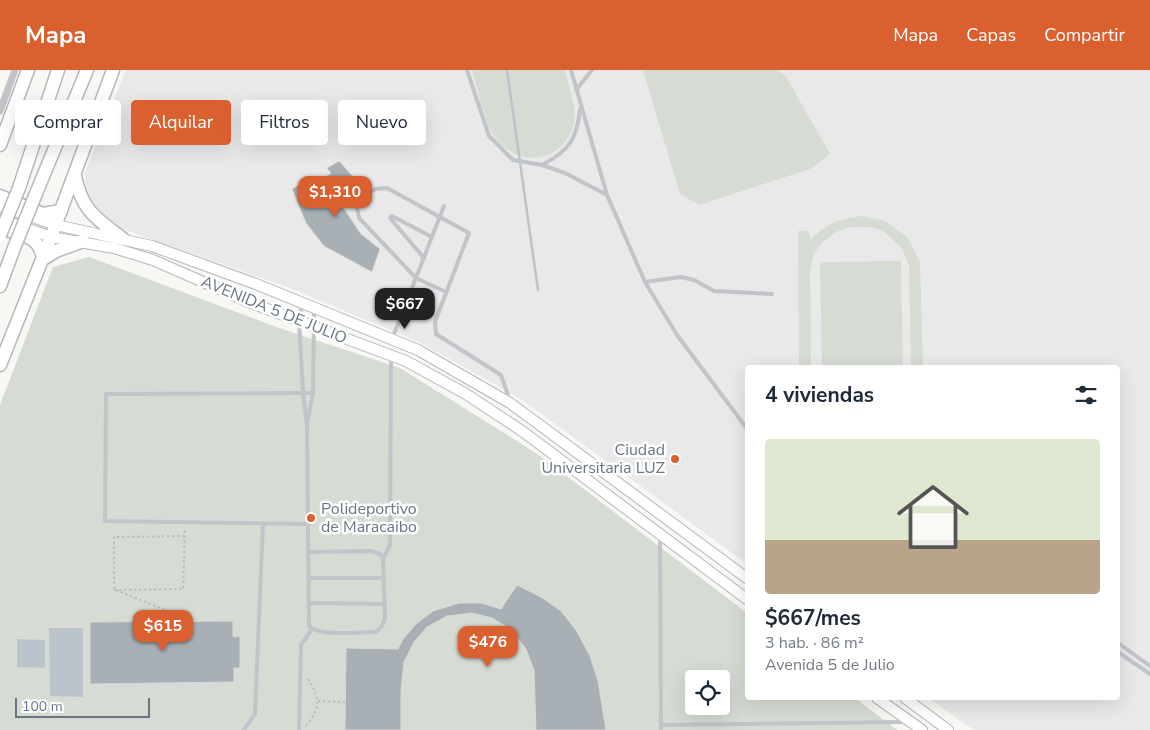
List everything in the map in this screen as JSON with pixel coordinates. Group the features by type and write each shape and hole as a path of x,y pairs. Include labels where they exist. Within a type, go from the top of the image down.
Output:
{"highway":[{"path":"0,145 28,70"},
{"path":"0,235 19,188 58,70"},
{"path":"0,286 87,70"},
{"path":"0,365 52,237 113,70"},
{"path":"75,175 78,191 89,213 123,239"},
{"path":"0,196 43,214 61,211"},
{"path":"0,228 36,240 40,246 43,259"},
{"path":"43,259 56,250 83,241"}],"main road":[{"name":"AVENIDA 5 DE JULIO","path":"0,206 56,225 152,246 314,306 418,350 510,403 745,577"},
{"name":"AVENIDA 5 DE JULIO","path":"0,219 52,237 114,248 153,260 251,303 406,361 466,394 522,431 745,598"},
{"path":"660,535 672,522"},
{"path":"880,700 922,730"},
{"path":"908,700 948,730"}],"street":[{"path":"0,111 15,70"}],"lane":[{"path":"467,70 488,136 513,160 542,165 607,195"},
{"path":"571,70 580,107 607,195 645,282 676,335 745,426"},
{"path":"576,90 592,70"},
{"path":"542,165 560,156 570,144 578,127 580,107"},
{"path":"446,292 416,278 359,218 357,206 359,201 375,189 387,188 469,234 446,292 434,322 436,334 501,375 510,403"},
{"path":"392,338 444,206"},
{"path":"424,258 390,218 392,216 432,237"},
{"path":"645,282 681,278 694,280 714,291 772,294"},
{"path":"303,302 299,321 303,393 307,425 309,626 312,629 327,632 376,632 382,626 385,618 383,559 380,554 372,551 309,552"},
{"path":"307,425 313,393 312,326 314,306"},
{"path":"383,559 390,545 392,356"},
{"path":"308,524 105,521 106,394 313,393"},
{"path":"244,730 254,714 263,523"},
{"path":"660,535 661,730"},
{"path":"309,578 384,578"},
{"path":"309,602 385,604"},
{"path":"301,730 301,645 312,629"},
{"path":"1120,644 1150,666"},
{"path":"1120,653 1150,674"},
{"path":"661,725 911,722"},
{"path":"854,723 854,730"}],"path":[{"path":"114,590 183,589 186,522"},
{"path":"114,590 114,536 184,536"},
{"path":"114,590 170,612 170,620"},
{"path":"301,667 318,701 316,712 301,730"},
{"path":"318,701 345,702"}],"shaded area":[{"name":"Ciudad Universitaria LUZ","path":"126,70 1150,70 1150,730 974,730 931,700 1120,700 1120,365 745,365 745,563 521,399 419,342 290,288 122,229 95,208 86,190 85,172 96,145 121,145 121,100 114,100"},
{"path":"472,70 565,70 574,112 573,126 567,139 559,148 548,155 537,158 513,153 502,146 490,130"},
{"path":"643,70 777,70 785,75 830,154 810,169 699,205 680,194"},
{"path":"863,216 885,221 907,237 920,262 923,365 911,365 909,266 902,248 882,230 867,227 850,227 836,232 824,241 814,253 810,271 811,365 799,365 798,231 809,231 810,240 834,223"},
{"name":"Polideportivo de Maracaibo","path":"89,257 282,329 400,368 539,455 745,611 745,700 858,700 897,730 0,730 0,405 53,267"},
{"path":"901,261 903,365 822,365 820,262"},
{"path":"49,628 83,628 83,697 50,696"},
{"path":"17,639 45,640 45,668 17,667"}],"building":[{"path":"339,161 356,180 335,195 361,234 380,249 372,272 324,246 306,223 292,189 307,180 312,188 331,173 327,168"},
{"path":"517,585 541,597 561,611 576,630 590,656 598,681 606,730 536,730 534,670 526,649 512,630 492,618 472,613 447,616 427,627 414,642 404,662 401,690 401,730 345,730 346,648 398,649 403,639 416,624 433,611 459,603 481,603 501,609"},
{"path":"233,621 233,637 240,636 240,668 234,668 234,682 90,684 90,622"}],"waterway":[{"path":"507,70 538,290"}],"place":[{"name":"Ciudad Universitaria LUZ","path":"675,459"},
{"name":"Polideportivo de Maracaibo","path":"311,518"}]}
